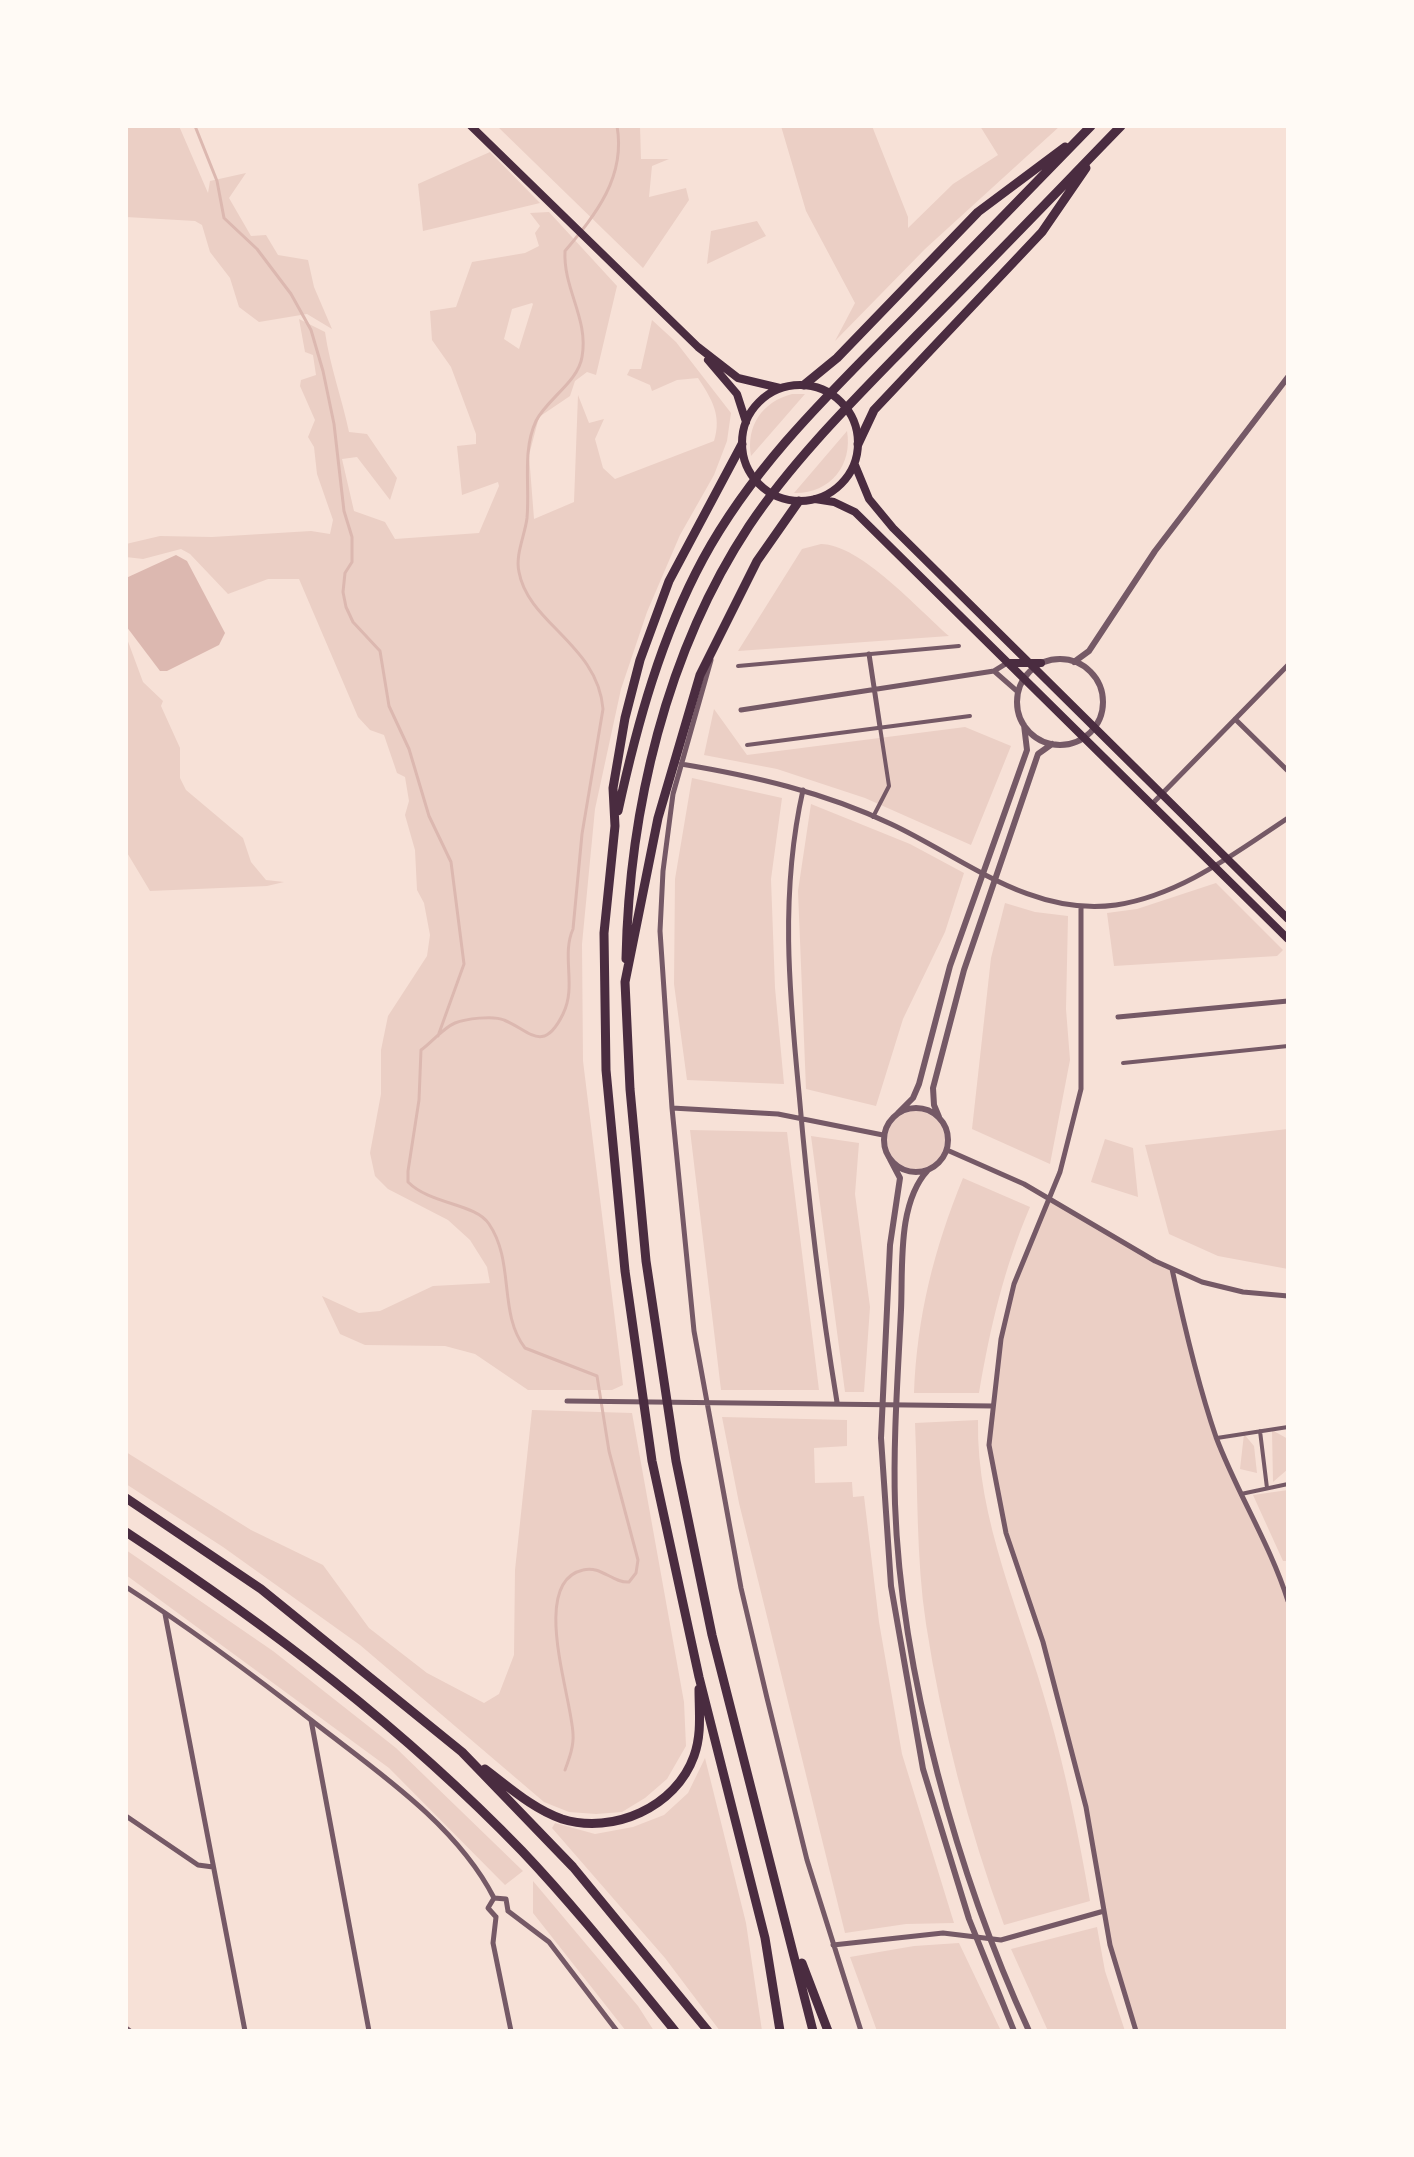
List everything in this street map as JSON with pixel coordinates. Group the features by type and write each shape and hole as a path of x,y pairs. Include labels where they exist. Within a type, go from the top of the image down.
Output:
{"highway":[{"path":"615,826 642,712 669,631 703,560 731,512 765,464 818,405 1091,126"},
{"path":"813,2031 712,1635 676,1461 646,1261 630,1089 625,982 631,877 650,763 690,641 722,572 783,480 835,421 1121,126"},
{"path":"809,386 978,212 1045,159 1075,142"},
{"path":"858,444 874,410 1042,232 1099,149"},
{"path":"742,444 696,525 652,624 632,689 615,770 615,826 604,948 606,1070 616,1189 652,1461 699,1677 765,1938 780,2031"},
{"path":"625,982 667,781 700,675 757,561 795,500"},
{"path":"126,1498 261,1589 462,1752 531,1804 562,1819 601,1823 631,1817 674,1789 694,1758 699,1731 699,1677"},
{"path":"126,1534 315,1663 432,1764 555,1887 672,2031"},
{"path":"462,1752 573,1867 708,2031"},
{"path":"787,1922 828,2031"}],"main road":[{"path":"471,126 698,347 737,394 746,422"},
{"path":"698,347 738,378 780,388 809,386 835,397 855,425 858,444 855,465 869,499 893,528 1288,919"},
{"path":"780,388 760,401 746,422 742,444 746,463 767,490 795,500 834,502 855,512 1288,939"},
{"path":"815,499 837,487 855,465"},
{"path":"1007,663 1034,665"}],"street":[{"path":"1074,662 1089,651 1155,551 1288,377"},
{"path":"738,666 959,646"},
{"path":"1024,725 1035,737 1052,744 1069,744 1085,737 1094,728 1101,713 1103,696 1089,669 1089,651"},
{"path":"712,654 681,764 663,871 660,931 672,1108 694,1331 744,1602 807,1860 861,2031"},
{"path":"869,654 889,786 873,817"},
{"path":"883,1135 913,1098 919,1084 950,966 1027,750 1018,692 1024,678 1034,665 1056,660 1074,662 1089,669"},
{"path":"741,710 994,671 1007,663"},
{"path":"1152,804 1288,665"},
{"path":"994,671 1018,692"},
{"path":"747,745 970,716"},
{"path":"1235,719 1288,771"},
{"path":"1029,2031 991,1938 942,1782 911,1648 895,1507 905,1247 913,1191 947,1150 948,1136 934,1105 933,1088 964,970 993,881 1038,754 1052,744"},
{"path":"681,764 803,790 873,817 993,881 1081,906 1115,905 1156,895 1227,858 1288,818"},
{"path":"803,790 793,836 787,946 816,1276 837,1402"},
{"path":"1081,906 1081,1089 1073,1131 1014,1284 1001,1339 989,1445 1006,1533 1043,1642 1086,1807 1110,1945 1136,2031"},
{"path":"1118,1017 1288,1001"},
{"path":"1123,1063 1288,1046"},
{"path":"898,1113 919,1107 939,1117"},
{"path":"672,1108 801,1117 883,1135"},
{"path":"883,1135 900,1178 890,1245 882,1402 885,1525 912,1720 939,1826 974,1934 1014,2031"},
{"path":"947,1150 1048,1197 1171,1268 1202,1282 1243,1292 1288,1296"},
{"path":"890,1159 911,1172 928,1170"},
{"path":"1171,1268 1185,1331 1217,1438 1279,1572 1288,1601"},
{"path":"567,1401 897,1402 993,1406"},
{"path":"1217,1438 1288,1427"},
{"path":"1260,1431 1267,1488"},
{"path":"1241,1494 1288,1484"},
{"path":"1279,1572 1288,1571"},
{"path":"126,1587 310,1719 402,1793 449,1837 494,1898 506,1899 508,1911 549,1942 617,2031"},
{"path":"165,1613 245,2031"},
{"path":"310,1719 369,2031"},
{"path":"126,1816 198,1865 213,1867"},
{"path":"494,1898 488,1908 496,1917 493,1943 511,2031"},
{"path":"496,1917 508,1911"},
{"path":"833,1945 908,1935 974,1934 1001,1940 1104,1911"}],"shaded area":[{"path":"126,126 179,126 208,193 210,181 246,173 229,198 251,236 266,235 278,255 308,260 314,287 332,329 307,314 259,322 239,307 230,278 210,252 202,225 195,221 126,217"},
{"path":"497,126 640,126 641,159 669,159 652,166 649,197 686,188 689,200 643,268"},
{"path":"781,126 872,126 908,217 908,228 953,184 998,155 980,126 1060,126 925,249 835,341 855,303 806,211"},
{"path":"490,152 540,203 423,231 418,184"},
{"path":"549,212 617,286 596,375 587,372 575,381 570,396 539,417 529,455 534,519 574,502 578,395 589,423 604,419 595,439 603,468 615,479 714,441 717,424 714,408 698,378 677,380 652,391 650,385 627,375 630,369 641,369 652,320 676,342 731,413 727,441 714,475 680,535 647,612 621,689 595,809 582,944 583,1061 623,1385 612,1390 528,1390 475,1354 445,1346 365,1345 340,1334 322,1296 359,1313 380,1311 433,1286 490,1283 487,1267 470,1240 448,1220 388,1189 375,1176 370,1153 381,1094 381,1050 388,1016 427,956 430,935 424,903 417,890 415,850 405,815 409,801 405,777 397,773 384,735 370,730 358,717 299,579 268,579 228,594 190,554 181,549 143,559 126,557 126,544 160,536 212,537 311,531 330,534 333,520 317,474 314,447 308,437 315,420 300,386 301,380 316,375 313,355 305,352 299,319 325,332 349,432 367,434 397,478 390,500 357,457 342,459 354,511 385,522 395,539 479,533 499,486 498,482 462,495 457,446 476,444 476,434 451,367 432,340 430,311 456,307 472,262 525,253 539,246 535,233 540,226 530,213","holes":["533,304 519,349 504,339 512,309"]},
{"path":"757,221 766,236 707,264 711,231"},
{"path":"792,394 805,394 751,456 751,435 758,417 772,403"},
{"path":"847,431 846,456 836,476 818,489 794,493"},
{"path":"821,544 836,547 871,566 949,636 738,651 802,549"},
{"path":"176,555 187,561 225,633 219,645 167,671 160,671 126,626 126,578"},
{"path":"126,636 143,682 163,701 161,706 180,748 180,778 186,790 243,838 251,862 266,880 284,882 267,886 150,891 126,851"},
{"path":"714,709 747,755 965,727 1011,746 971,845 865,798 777,769 704,755"},
{"path":"692,778 782,798 771,879 775,988 784,1084 687,1080 674,984 675,879"},
{"path":"811,804 910,844 964,873 945,932 903,1019 876,1106 806,1089 798,891"},
{"path":"1216,883 1283,950 1277,956 1114,966 1107,913 1137,909"},
{"path":"1005,903 1035,912 1068,916 1066,1009 1070,1060 1050,1164 972,1129 991,958"},
{"path":"916,1111 936,1120 945,1140 936,1160 916,1169 896,1160 887,1140 896,1120"},
{"path":"1288,1129 1288,1269 1218,1256 1169,1234 1145,1145"},
{"path":"690,1130 787,1132 819,1390 721,1390"},
{"path":"811,1136 859,1143 855,1194 870,1307 864,1392 845,1392"},
{"path":"1105,1139 1133,1148 1138,1197 1091,1182"},
{"path":"963,1178 1030,1207 999,1298 979,1393 914,1393 919,1337 929,1283"},
{"path":"1048,1197 1171,1268 1185,1331 1217,1438 1288,1601 1288,2031 1136,2031 1116,1967 1086,1807 1043,1642 1006,1533 989,1445 1001,1339 1014,1284"},
{"path":"532,1410 632,1413 684,1702 686,1746 667,1779 622,1812 569,1812 544,1802 360,1645 223,1547 126,1484 126,1452 251,1530 323,1565 369,1628 427,1673 484,1703 499,1694 514,1655 515,1570"},
{"path":"722,1417 847,1420 847,1446 814,1448 815,1483 852,1482 853,1497 864,1496 879,1622 902,1754 954,1923 906,1924 845,1933 739,1503"},
{"path":"978,1420 979,1457 992,1531 1055,1734 1090,1901 1004,1925 979,1851 948,1739 926,1624 919,1549 915,1423"},
{"path":"1272,1430 1288,1439 1288,1469 1273,1482"},
{"path":"1244,1434 1254,1446 1257,1473 1240,1469"},
{"path":"1288,1490 1288,1561 1283,1561 1253,1495"},
{"path":"126,1550 273,1651 396,1748 523,1871 505,1885 389,1768 126,1575"},
{"path":"705,1758 746,1923 762,2031 720,2031 665,1958 552,1828 555,1823 595,1834 633,1827 664,1815 688,1793"},
{"path":"533,1881 638,2006 654,2031 626,2031 533,1913"},
{"path":"1097,1927 1105,1971 1125,2031 1048,2031 1011,1949"},
{"path":"959,1943 1001,2031 877,2031 850,1957 914,1946"}],"waterway":[{"path":"195,126 217,181 224,218 257,249 291,294 311,330 323,371 334,424 344,511 352,537 352,562 345,573 343,592 346,607 353,622 380,651 389,706 409,749 429,816 451,862 464,964 438,1036"},
{"path":"565,1770 573,1734 557,1643 559,1596 567,1579 583,1570 595,1570 629,1582 636,1573 638,1560 609,1451 597,1376 525,1348 512,1319 502,1254 489,1224 474,1212 418,1190 408,1182 408,1171 419,1100 421,1050 451,1025 479,1018 499,1019 542,1037 556,1026 567,1003 568,950 573,929 582,834 603,709 589,668 535,606 525,590 518,559 527,518 528,456 532,432 541,413 575,374 582,357 582,330 565,265 565,251 597,209 613,178 619,144 617,126"}]}
